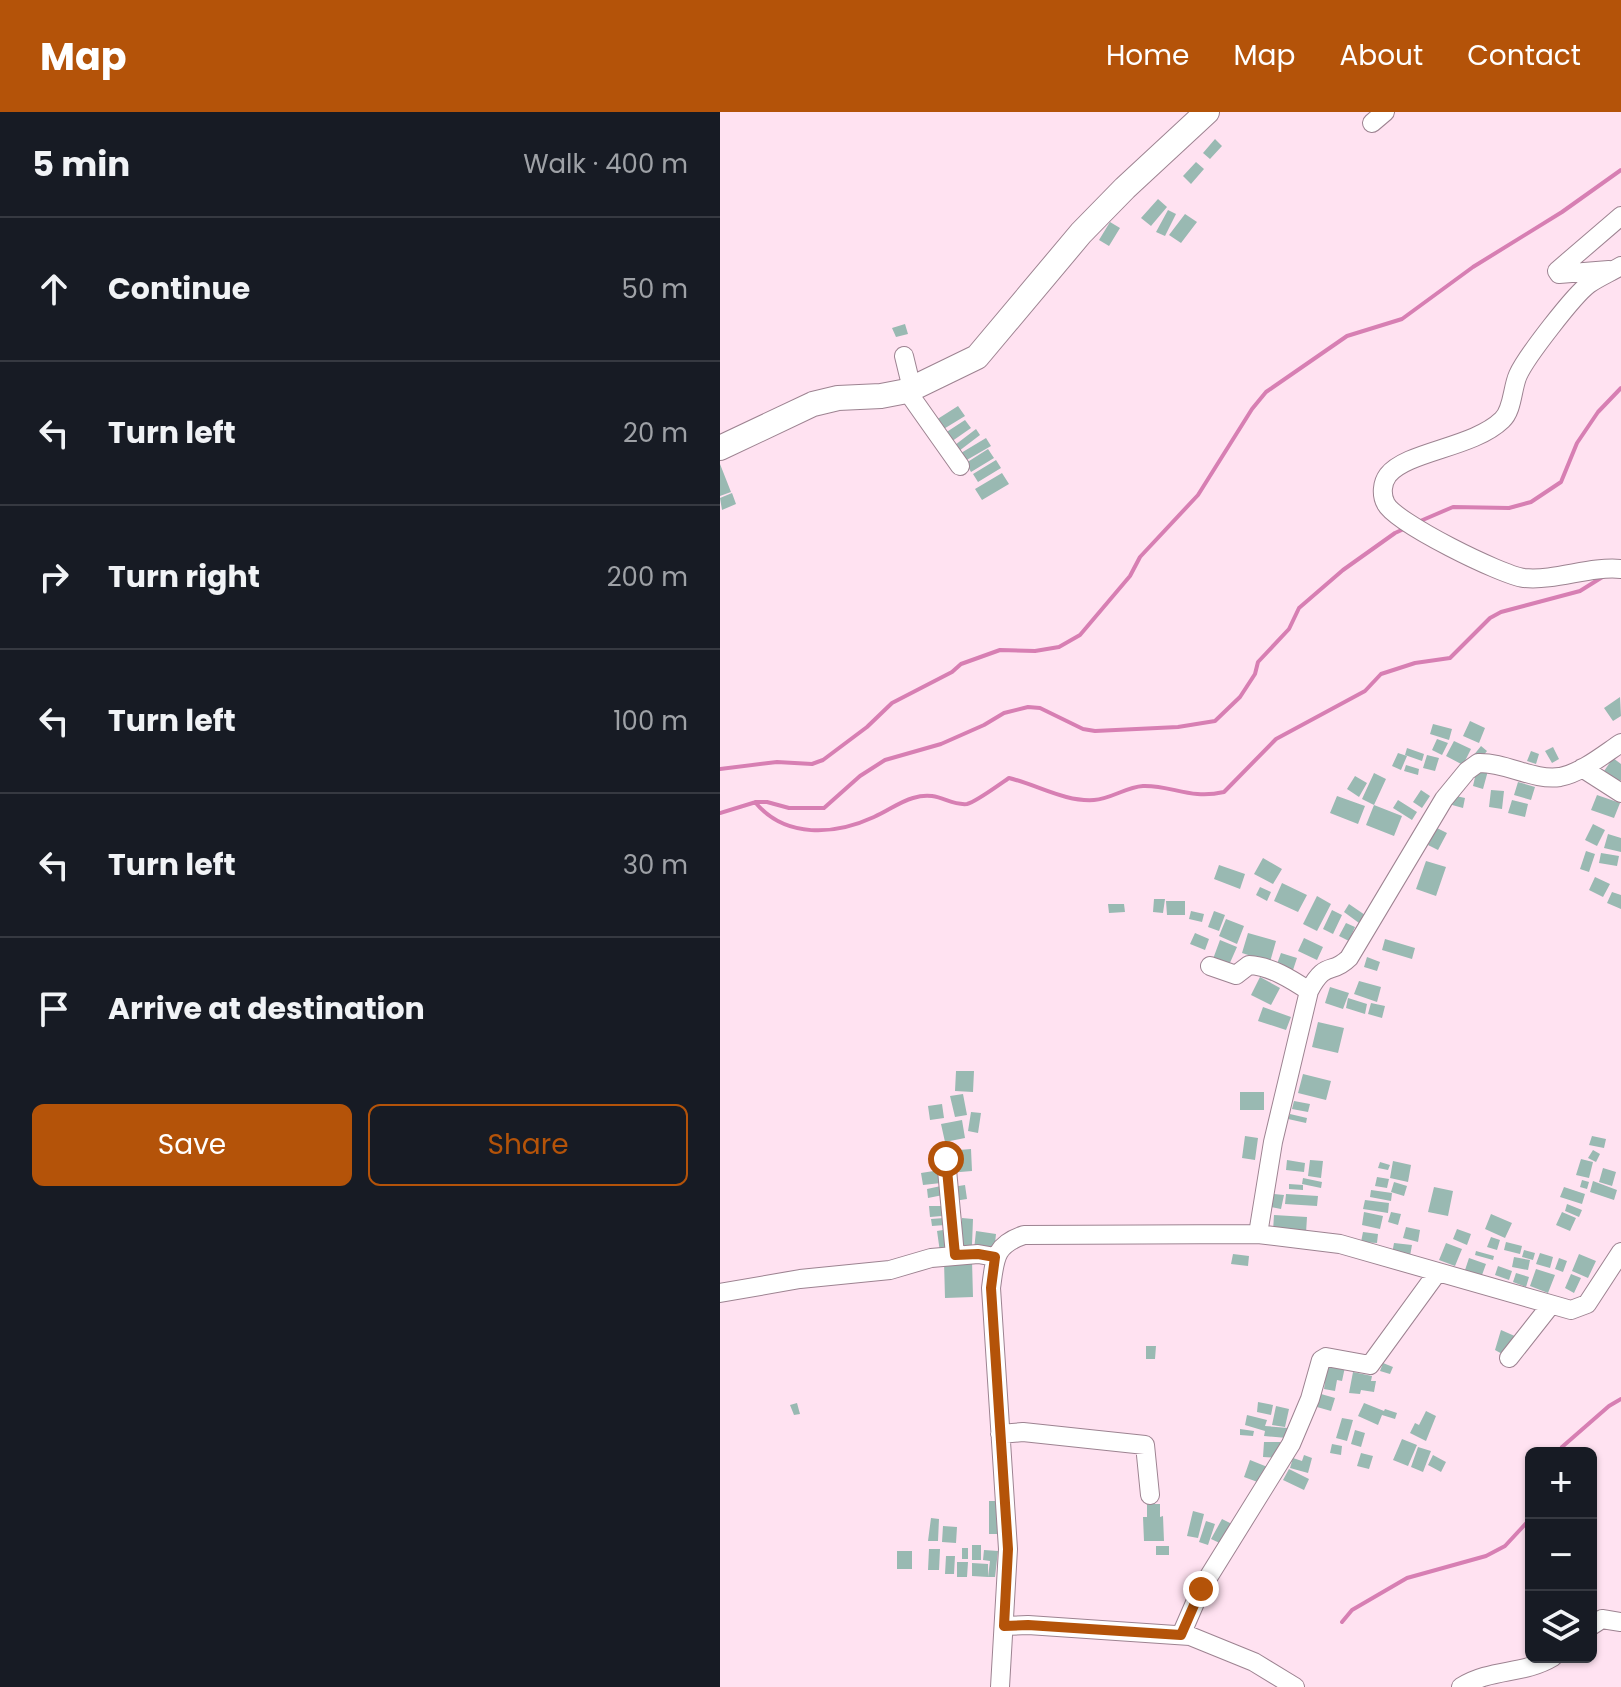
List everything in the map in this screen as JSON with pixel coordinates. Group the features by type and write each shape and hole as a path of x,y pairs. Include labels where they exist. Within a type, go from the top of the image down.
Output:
{"main road":[{"path":"720,448 813,404 910,390 977,357 1081,233 1207,112"}],"street":[{"path":"1618,267 1559,274 1557,271 1621,216"},
{"path":"1618,267 1587,285 1533,349 1518,373 1502,421 1483,434 1397,467 1386,477 1382,494 1387,507 1402,519 1450,547 1507,574 1539,578 1621,569"},
{"path":"904,356 910,390 960,466"},
{"path":"1258,1234 1273,1142 1309,991 1321,971 1342,966 1349,958 1444,799 1467,771 1478,763 1556,777 1582,768 1621,743"},
{"path":"1582,768 1621,793"},
{"path":"1210,966 1236,975 1249,965 1256,965 1290,978 1309,991"},
{"path":"946,1159 955,1255"},
{"path":"1000,1687 1008,1549 991,1288 995,1257 1010,1239 1024,1235 1258,1234 1340,1244 1571,1310 1587,1304 1621,1252"},
{"path":"720,1293 800,1279 890,1270 931,1258 978,1254 995,1257"},
{"path":"1181,1635 1208,1577 1291,1444 1310,1399 1321,1360 1326,1357 1370,1365 1437,1273"},
{"path":"1509,1358 1550,1306"},
{"path":"1000,1434 1023,1432 1145,1445 1150,1495"},
{"path":"1597,1622 1602,1619 1621,1622"},
{"path":"1004,1626 1181,1635 1254,1662 1295,1687"},
{"path":"1461,1687 1478,1677 1538,1663"}],"building":[{"path":"1215,139 1222,146 1210,159 1203,153"},
{"path":"1196,162 1204,169 1191,184 1183,176"},
{"path":"1158,199 1167,207 1151,226 1141,218"},
{"path":"1168,210 1176,214 1165,236 1156,232"},
{"path":"1185,214 1197,222 1181,243 1169,235"},
{"path":"1110,222 1120,228 1109,246 1099,240"},
{"path":"905,324 908,334 896,337 892,328"},
{"path":"958,406 965,416 942,430 936,420"},
{"path":"965,420 971,428 948,444 942,435"},
{"path":"976,429 980,435 959,451 955,445"},
{"path":"986,438 991,446 965,461 961,453"},
{"path":"988,449 994,458 971,472 966,463"},
{"path":"996,460 1001,468 978,482 973,474"},
{"path":"720,464 731,492 720,496"},
{"path":"1002,473 1009,484 982,500 975,489"},
{"path":"732,493 736,504 722,510 720,498"},
{"path":"1620,697 1621,716 1613,721 1604,708"},
{"path":"1470,721 1485,728 1479,743 1463,736"},
{"path":"1433,724 1452,729 1449,740 1430,734"},
{"path":"1437,739 1448,743 1442,755 1432,750"},
{"path":"1454,741 1471,749 1463,765 1446,756"},
{"path":"1481,746 1487,751 1479,761 1473,756"},
{"path":"1553,747 1559,759 1552,763 1545,751"},
{"path":"1407,748 1424,754 1422,761 1405,755"},
{"path":"1531,751 1539,754 1536,764 1527,761"},
{"path":"1398,753 1407,756 1401,770 1392,766"},
{"path":"1427,755 1439,758 1435,771 1423,768"},
{"path":"1613,758 1621,764 1621,780 1617,785 1602,774"},
{"path":"1478,764 1489,767 1483,789 1473,786"},
{"path":"1406,765 1419,769 1418,775 1404,771"},
{"path":"1374,773 1386,779 1374,805 1362,799"},
{"path":"1355,776 1367,783 1359,797 1347,789"},
{"path":"1518,782 1535,787 1531,800 1514,795"},
{"path":"1421,790 1430,796 1422,808 1413,802"},
{"path":"1491,790 1504,791 1502,809 1489,807"},
{"path":"1447,794 1465,798 1463,808 1445,803"},
{"path":"1597,795 1620,803 1614,818 1591,810"},
{"path":"1337,796 1365,806 1358,824 1330,813"},
{"path":"1398,800 1417,812 1412,820 1393,808"},
{"path":"1512,800 1528,804 1525,817 1508,813"},
{"path":"1374,805 1402,816 1394,836 1366,825"},
{"path":"1593,824 1605,830 1597,846 1585,840"},
{"path":"1437,828 1447,833 1438,850 1428,845"},
{"path":"1608,834 1621,838 1621,852 1604,848"},
{"path":"1586,851 1595,854 1589,872 1580,869"},
{"path":"1601,853 1619,856 1617,866 1599,863"},
{"path":"1263,858 1282,869 1273,884 1254,874"},
{"path":"1426,861 1446,867 1436,896 1416,889"},
{"path":"1219,865 1245,874 1240,889 1214,879"},
{"path":"1595,877 1610,884 1603,897 1589,890"},
{"path":"1282,883 1307,895 1298,912 1274,901"},
{"path":"1260,887 1271,892 1267,901 1256,895"},
{"path":"1612,892 1621,895 1621,909 1607,903"},
{"path":"1317,896 1331,904 1317,931 1303,924"},
{"path":"1154,899 1165,899 1163,913 1153,912"},
{"path":"1166,901 1185,901 1185,915 1167,915"},
{"path":"1108,904 1124,904 1125,912 1109,913"},
{"path":"1349,904 1365,915 1359,923 1344,912"},
{"path":"1332,910 1342,915 1333,934 1323,929"},
{"path":"1191,911 1204,914 1202,922 1189,919"},
{"path":"1214,911 1225,915 1219,931 1208,927"},
{"path":"1226,919 1244,926 1237,944 1219,936"},
{"path":"1346,923 1355,927 1349,941 1339,936"},
{"path":"1195,933 1209,939 1205,950 1190,944"},
{"path":"1248,933 1276,941 1270,962 1242,953"},
{"path":"1304,938 1323,947 1317,960 1298,951"},
{"path":"1385,939 1415,948 1412,959 1382,950"},
{"path":"1220,940 1237,947 1229,965 1213,959"},
{"path":"1281,953 1297,958 1293,970 1277,964"},
{"path":"1367,957 1380,962 1377,971 1364,967"},
{"path":"1260,977 1280,988 1271,1005 1251,995"},
{"path":"1359,981 1381,987 1377,1002 1354,994"},
{"path":"1330,987 1349,993 1343,1009 1325,1003"},
{"path":"1348,998 1367,1004 1365,1014 1346,1008"},
{"path":"1371,1003 1385,1006 1382,1018 1368,1014"},
{"path":"1263,1007 1291,1017 1286,1030 1258,1021"},
{"path":"1318,1022 1344,1028 1338,1053 1312,1047"},
{"path":"956,1071 974,1071 973,1092 955,1091"},
{"path":"1303,1074 1331,1081 1326,1100 1298,1093"},
{"path":"1240,1092 1264,1092 1264,1110 1240,1110"},
{"path":"963,1094 967,1115 955,1117 950,1096"},
{"path":"1294,1101 1310,1104 1308,1112 1292,1109"},
{"path":"942,1104 944,1118 930,1120 928,1106"},
{"path":"971,1112 981,1113 978,1133 968,1131"},
{"path":"1290,1114 1307,1118 1306,1123 1288,1119"},
{"path":"962,1120 965,1138 945,1142 941,1124"},
{"path":"1245,1136 1258,1138 1255,1160 1242,1158"},
{"path":"1592,1136 1606,1139 1604,1148 1589,1145"},
{"path":"971,1149 972,1171 948,1173 947,1151"},
{"path":"1593,1150 1600,1154 1596,1162 1588,1158"},
{"path":"1581,1159 1593,1162 1589,1178 1576,1175"},
{"path":"1287,1160 1305,1163 1304,1172 1286,1170"},
{"path":"1310,1160 1323,1161 1321,1178 1308,1176"},
{"path":"1393,1161 1411,1165 1408,1182 1390,1178"},
{"path":"1380,1162 1390,1165 1388,1170 1378,1168"},
{"path":"1603,1168 1616,1172 1612,1186 1599,1182"},
{"path":"940,1170 941,1183 923,1185 921,1173"},
{"path":"1377,1177 1389,1179 1387,1188 1375,1186"},
{"path":"1303,1178 1322,1182 1321,1188 1302,1184"},
{"path":"1582,1180 1589,1182 1587,1189 1580,1187"},
{"path":"1593,1181 1617,1190 1614,1200 1590,1192"},
{"path":"1394,1182 1407,1186 1404,1196 1391,1192"},
{"path":"1289,1184 1303,1185 1303,1190 1289,1189"},
{"path":"965,1185 967,1199 954,1201 952,1187"},
{"path":"941,1186 943,1195 928,1198 927,1189"},
{"path":"1434,1187 1453,1191 1448,1216 1428,1212"},
{"path":"1564,1187 1585,1194 1582,1204 1560,1197"},
{"path":"1371,1190 1392,1193 1391,1201 1370,1197"},
{"path":"1274,1194 1284,1195 1281,1209 1271,1207"},
{"path":"1286,1194 1318,1196 1317,1206 1285,1204"},
{"path":"1365,1200 1389,1203 1388,1213 1363,1209"},
{"path":"1567,1204 1582,1210 1579,1217 1565,1211"},
{"path":"929,1206 941,1206 942,1216 930,1217"},
{"path":"1364,1212 1383,1216 1380,1229 1362,1225"},
{"path":"1391,1212 1401,1214 1398,1225 1388,1222"},
{"path":"1562,1212 1576,1218 1570,1231 1556,1225"},
{"path":"1491,1214 1512,1223 1505,1238 1485,1229"},
{"path":"1274,1215 1307,1217 1306,1233 1273,1231"},
{"path":"944,1218 945,1225 932,1226 931,1219"},
{"path":"962,1218 973,1219 972,1245 961,1245"},
{"path":"1406,1227 1420,1230 1418,1242 1403,1238"},
{"path":"949,1229 952,1251 940,1252 937,1231"},
{"path":"1457,1229 1471,1234 1467,1245 1453,1239"},
{"path":"976,1231 996,1234 994,1253 974,1250"},
{"path":"1363,1232 1378,1234 1377,1243 1361,1242"},
{"path":"1491,1237 1500,1240 1497,1250 1487,1247"},
{"path":"1506,1242 1522,1246 1520,1254 1504,1250"},
{"path":"1394,1243 1412,1245 1410,1256 1392,1254"},
{"path":"1446,1243 1462,1249 1455,1266 1439,1260"},
{"path":"1524,1250 1535,1253 1533,1260 1522,1257"},
{"path":"1476,1251 1494,1256 1493,1260 1475,1255"},
{"path":"1540,1253 1553,1257 1550,1268 1536,1264"},
{"path":"1233,1254 1249,1256 1248,1266 1231,1264"},
{"path":"1579,1254 1596,1261 1588,1278 1572,1271"},
{"path":"1514,1257 1530,1260 1528,1270 1512,1267"},
{"path":"1469,1258 1486,1264 1482,1275 1465,1270"},
{"path":"1559,1258 1567,1261 1563,1272 1555,1269"},
{"path":"972,1260 973,1297 945,1298 944,1261"},
{"path":"1498,1266 1512,1271 1509,1280 1495,1275"},
{"path":"1536,1269 1555,1275 1548,1293 1530,1286"},
{"path":"1516,1273 1529,1277 1526,1287 1513,1282"},
{"path":"1571,1274 1581,1278 1574,1293 1565,1288"},
{"path":"1501,1330 1517,1337 1504,1355 1495,1350"},
{"path":"1146,1346 1156,1346 1155,1359 1146,1359"},
{"path":"1383,1363 1393,1367 1390,1374 1380,1371"},
{"path":"1327,1364 1345,1367 1342,1381 1337,1380 1335,1391 1324,1389"},
{"path":"1353,1372 1372,1376 1371,1381 1376,1381 1374,1392 1361,1390 1360,1394 1349,1393"},
{"path":"1321,1394 1335,1398 1331,1411 1317,1407"},
{"path":"1258,1402 1273,1405 1271,1415 1257,1412"},
{"path":"797,1403 800,1414 794,1415 790,1405"},
{"path":"1364,1403 1397,1413 1395,1419 1382,1415 1378,1425 1358,1416"},
{"path":"1276,1406 1289,1409 1285,1427 1272,1425"},
{"path":"1426,1411 1436,1416 1426,1441 1410,1433 1415,1423 1419,1425"},
{"path":"1247,1415 1267,1420 1265,1426 1288,1428 1287,1438 1264,1436 1265,1431 1245,1425"},
{"path":"1342,1418 1353,1420 1347,1441 1336,1438"},
{"path":"1240,1429 1254,1431 1253,1436 1240,1435"},
{"path":"1355,1430 1365,1433 1361,1447 1351,1444"},
{"path":"1402,1439 1417,1445 1408,1466 1393,1460"},
{"path":"1264,1442 1281,1442 1278,1458 1263,1457"},
{"path":"1332,1444 1342,1446 1341,1455 1330,1453"},
{"path":"1418,1447 1431,1451 1423,1472 1411,1467"},
{"path":"1361,1453 1373,1456 1369,1469 1357,1466"},
{"path":"1304,1455 1312,1458 1308,1473 1290,1468 1293,1458 1302,1461"},
{"path":"1433,1455 1446,1462 1441,1472 1428,1465"},
{"path":"1250,1460 1270,1468 1263,1484 1244,1477"},
{"path":"1289,1469 1309,1479 1304,1490 1283,1480"},
{"path":"989,1501 1000,1501 1000,1534 989,1534"},
{"path":"1147,1504 1160,1504 1164,1541 1144,1541 1143,1517 1147,1517"},
{"path":"1193,1511 1204,1514 1198,1538 1187,1536"},
{"path":"931,1518 939,1519 938,1541 928,1541"},
{"path":"1222,1519 1234,1525 1224,1545 1211,1539"},
{"path":"1206,1521 1215,1524 1208,1545 1199,1542"},
{"path":"943,1526 957,1527 956,1543 942,1542"},
{"path":"972,1545 981,1545 981,1560 972,1560"},
{"path":"1156,1546 1169,1546 1169,1555 1156,1555"},
{"path":"962,1548 968,1548 968,1559 962,1559"},
{"path":"929,1549 940,1549 939,1570 928,1570"},
{"path":"984,1550 998,1551 995,1577 988,1577 990,1561 983,1560"},
{"path":"897,1551 912,1551 912,1569 897,1569"},
{"path":"946,1556 955,1556 954,1574 945,1574"},
{"path":"957,1562 968,1562 967,1577 957,1577"},
{"path":"972,1563 988,1564 988,1577 972,1576"}],"waterway":[{"path":"720,769 777,762 812,764 823,760 867,727 892,703 952,672 961,664 1000,650 1035,651 1059,647 1080,635 1130,576 1140,557 1198,495 1266,392 1347,336 1402,319 1473,267 1562,212 1621,170"},
{"path":"1418,522 1453,507 1509,508 1531,502 1561,482 1577,443 1598,412 1621,388"},
{"path":"720,813 756,802 789,808 824,808 860,776 885,760 941,744 1004,713 1028,707 1040,708 1083,729 1095,731 1178,727 1215,721 1240,697 1255,674 1258,662 1289,629 1299,608 1343,570 1406,528"},
{"path":"755,802 767,814 796,828 827,830 859,823 922,796 967,804 1009,778 1083,800 1100,799 1143,786 1201,794 1224,792 1276,739 1365,691 1381,674 1415,663 1450,658 1490,618 1501,612 1580,591 1604,576"},
{"path":"1562,1447 1621,1399"},
{"path":"1342,1622 1352,1610 1407,1578 1486,1556 1505,1546 1530,1519"}],"route":[{"path":"946,1159 955,1255 995,1257 991,1288 1008,1549 1004,1626 1181,1635 1201,1589"}]}
